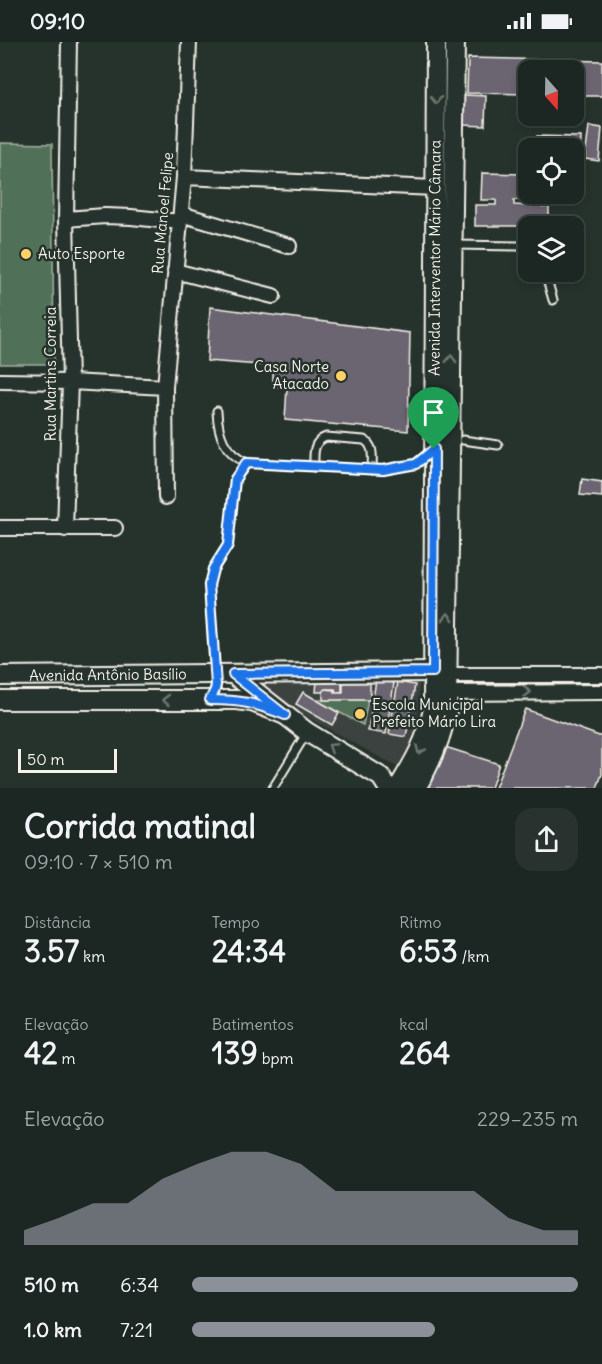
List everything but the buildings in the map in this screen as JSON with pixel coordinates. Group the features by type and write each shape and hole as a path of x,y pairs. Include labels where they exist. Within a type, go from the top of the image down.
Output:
{"main road":[{"name":"Avenida Interventor Mário Câmara","path":"436,42 435,188 446,440"},
{"name":"Avenida Interventor Mário Câmara","path":"401,784 432,761 447,710 443,680 454,42"},
{"name":"Avenida Antônio Basílio","path":"0,676 233,674 443,680"},
{"path":"233,674 307,732 401,784"},
{"name":"Avenida Interventor Mário Câmara","path":"401,784 416,760 443,680"},
{"name":"Avenida Antônio Basílio","path":"0,700 237,700 252,702 285,715"}],"street":[{"name":"Rua Martins Correia","path":"65,529 70,382 66,219 69,42"},
{"name":"Rua Manoel Felipe","path":"166,497 165,387 184,177 189,42"},
{"path":"184,177 435,188"},
{"path":"66,219 105,216 181,218 289,246"},
{"path":"175,271 273,296"},
{"path":"0,381 165,387"},
{"path":"0,528 115,528"},
{"name":"Avenida Antônio Basílio","path":"443,680 602,675"},
{"name":"Avenida Antônio Basílio","path":"443,680 602,692"}],"lane":[{"path":"452,245 518,246"},
{"path":"548,282 553,300"},
{"path":"216,411 221,437 227,449 236,458 246,463 372,470 416,464 446,440 498,445"},
{"path":"314,467 315,447 321,439 326,437 368,442 373,451 372,470"},
{"path":"210,700 215,690 209,585 213,569 228,545 235,479 246,463"},
{"path":"273,788 307,732"}],"shaded area":[{"name":"Escola Municipal Prefeito Mário Lira","path":"267,677 420,680 416,736 397,767 262,692"}],"green space":[{"name":"Auto Esporte","path":"0,143 52,144 54,364 0,364"},
{"path":"316,700 368,700 363,725"}],"place":[{"name":"Auto Esporte","path":"26,254"},
{"name":"Casa Norte Atacado","path":"341,376"},
{"name":"Escola Municipal Prefeito Mário Lira","path":"360,714"}],"route":[{"path":"434,449 433,672 233,674 285,715 252,702 210,700 216,685 209,585 213,569 228,545 235,479 246,463 383,470 416,464 434,449"}]}
